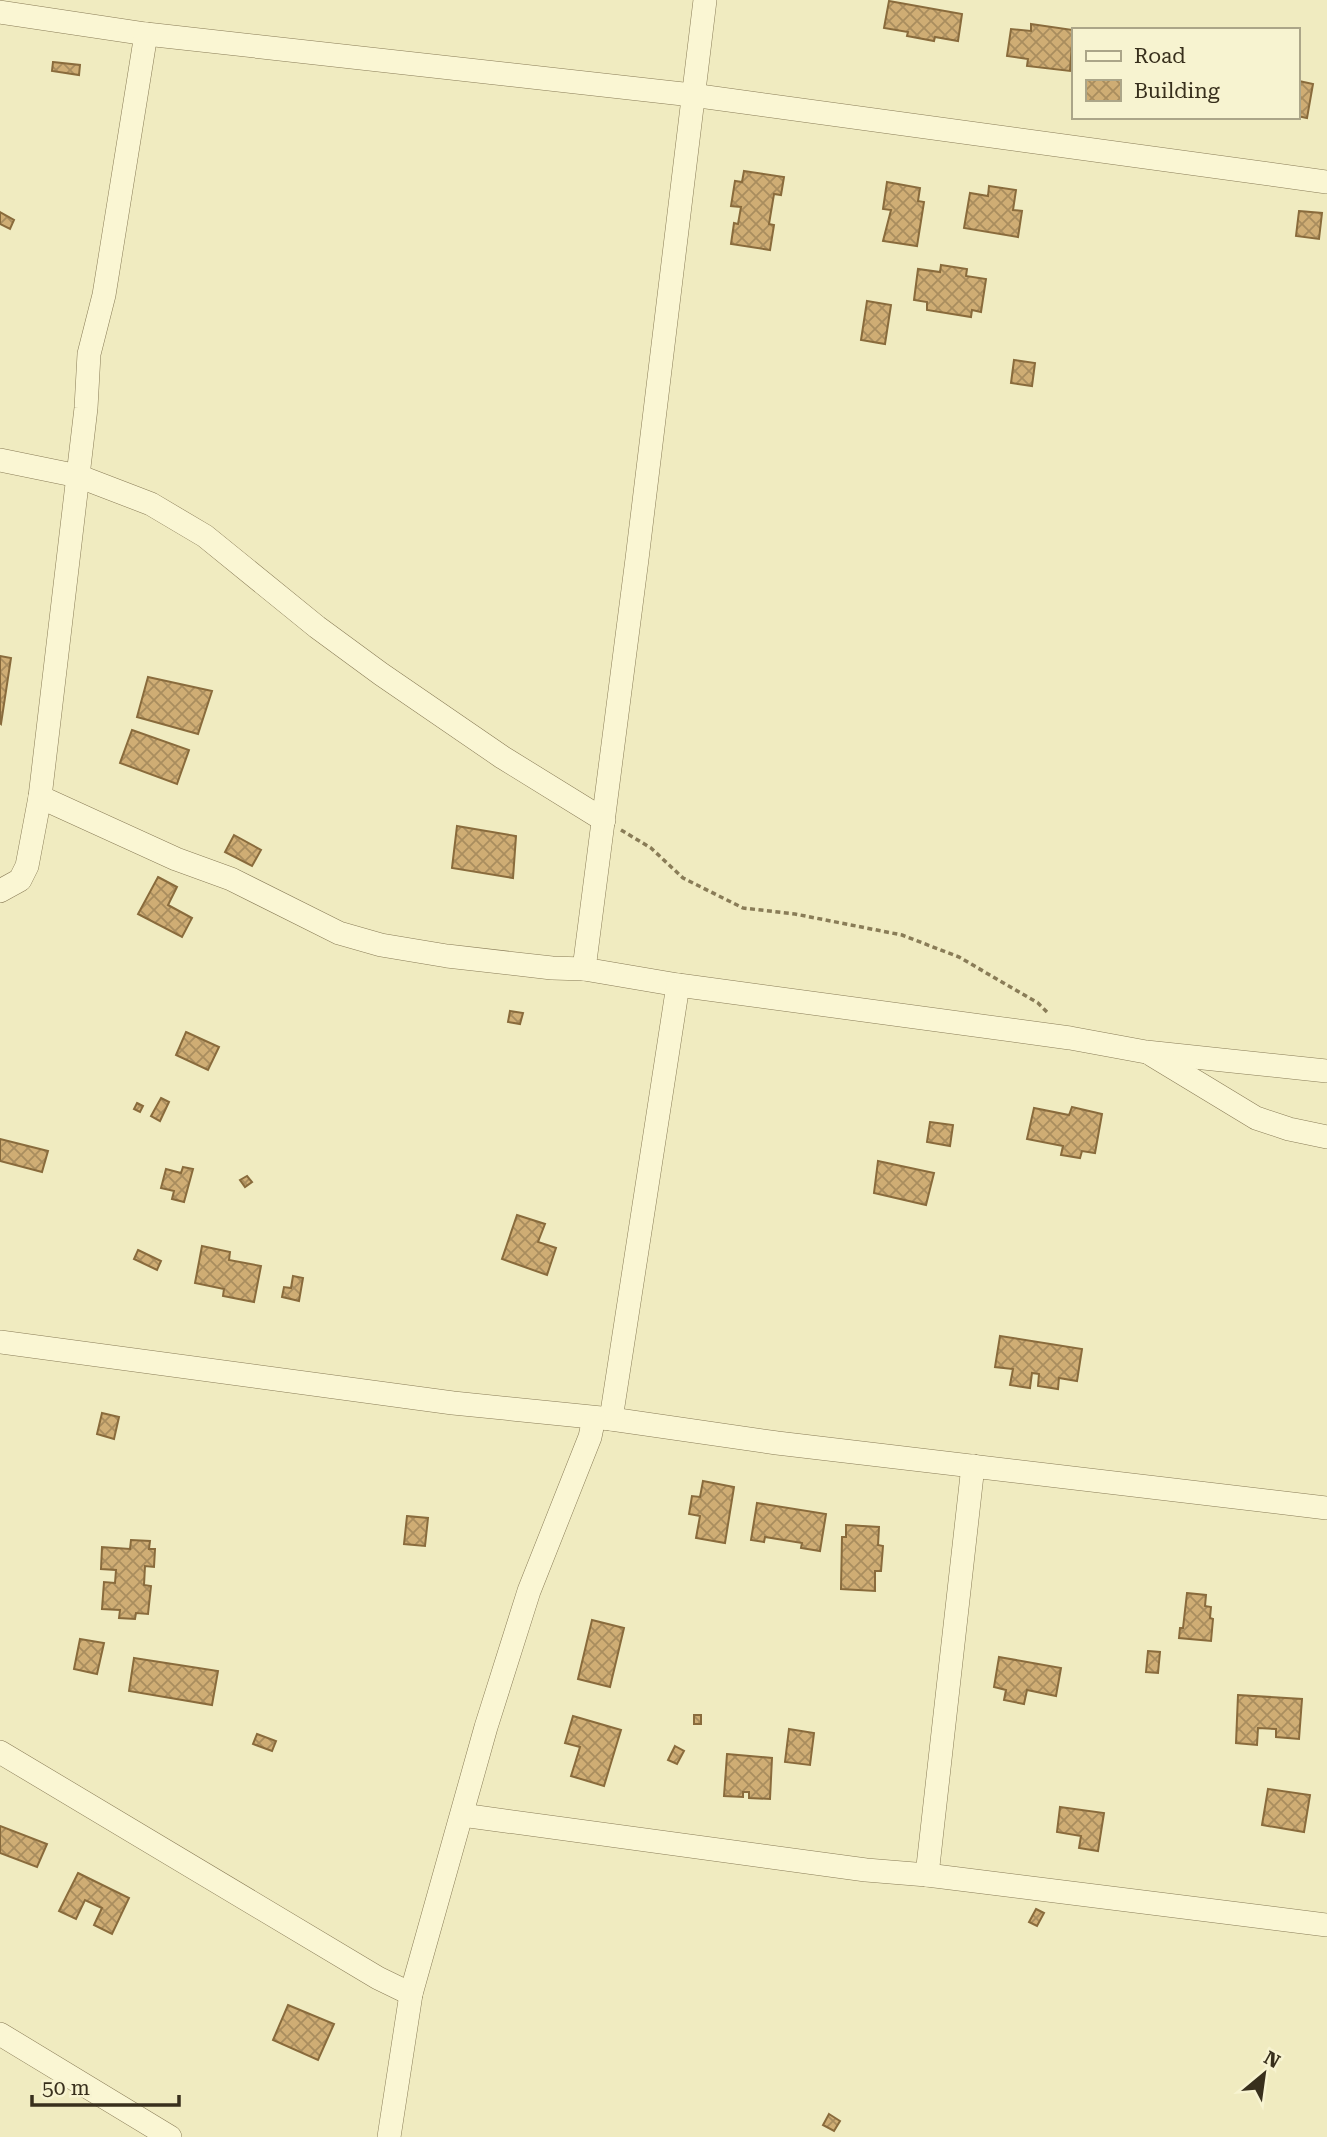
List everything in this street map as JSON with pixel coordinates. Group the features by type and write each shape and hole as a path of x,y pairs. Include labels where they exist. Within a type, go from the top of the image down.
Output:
{"street":[{"path":"584,969 638,559 705,0"},
{"path":"0,12 146,34 692,95 1327,181"},
{"path":"0,891 20,880 27,866 40,797 78,476 89,354 104,295 146,34"},
{"path":"0,460 78,476 151,504 205,536 317,627 381,674 502,757 604,820"},
{"path":"40,797 176,859 231,879 339,933 381,945 447,956 584,969 678,985 1070,1038 1146,1052 1327,1071"},
{"path":"390,2137 411,1994 462,1815 529,1591 590,1437 602,1418 678,985"},
{"path":"1146,1052 1256,1118 1327,1137"},
{"path":"0,1342 453,1403 602,1418 777,1443 1327,1508"},
{"path":"927,1875 973,1466"},
{"path":"0,1752 367,1971 411,1994"},
{"path":"462,1815 866,1870 927,1875 1327,1925"},
{"path":"0,2034 170,2137"}],"path":[{"path":"604,820 651,848 684,878 743,908 795,914 902,935 959,957 1038,1003 1070,1038"}],"building":[{"path":"889,1 962,14 958,41 935,37 934,41 907,36 908,32 884,28"},
{"path":"1031,24 1072,30 1070,71 1027,66 1028,59 1007,56 1011,29 1031,31"},
{"path":"53,62 80,65 79,75 52,71"},
{"path":"1299,81 1313,84 1307,118 1299,116"},
{"path":"744,171 784,177 781,195 774,194 769,224 774,225 770,250 731,244 734,223 738,224 741,207 731,206 735,181 742,182"},
{"path":"887,182 920,188 918,201 924,202 917,246 883,241 891,210 883,209"},
{"path":"989,186 1016,190 1013,210 1022,211 1018,237 964,228 970,193 988,196"},
{"path":"1299,211 1322,213 1319,239 1296,236"},
{"path":"0,212 14,220 10,229 0,224"},
{"path":"941,265 967,269 966,276 986,279 981,312 972,310 971,317 927,310 927,302 914,300 918,269 940,272"},
{"path":"867,301 891,305 885,344 861,340"},
{"path":"1014,360 1035,363 1032,386 1011,383"},
{"path":"0,656 11,658 1,724 0,723"},
{"path":"148,677 212,691 198,734 137,717"},
{"path":"132,730 189,750 177,784 120,763"},
{"path":"457,826 516,836 513,878 452,868"},
{"path":"234,835 261,850 252,866 225,852"},
{"path":"158,877 177,887 168,905 192,918 182,937 138,914"},
{"path":"510,1011 523,1013 520,1024 508,1022"},
{"path":"186,1032 219,1047 208,1070 176,1055"},
{"path":"161,1098 169,1102 160,1121 151,1116"},
{"path":"137,1103 143,1106 140,1112 134,1109"},
{"path":"1072,1107 1102,1114 1095,1153 1082,1151 1080,1158 1061,1155 1063,1146 1027,1139 1034,1108 1069,1115"},
{"path":"930,1122 953,1125 950,1146 927,1142"},
{"path":"0,1139 48,1151 42,1172 0,1161"},
{"path":"878,1161 934,1173 926,1205 874,1193"},
{"path":"183,1167 193,1169 184,1202 172,1199 174,1191 161,1188 166,1169 181,1173"},
{"path":"247,1176 252,1182 245,1187 240,1180"},
{"path":"517,1215 545,1224 538,1242 556,1248 547,1275 502,1259"},
{"path":"202,1246 230,1252 229,1260 261,1266 254,1302 223,1296 224,1289 195,1283"},
{"path":"138,1250 161,1261 157,1270 134,1259"},
{"path":"293,1276 303,1278 299,1301 282,1297 284,1287 291,1288"},
{"path":"1000,1336 1082,1349 1077,1381 1059,1378 1058,1389 1038,1386 1039,1374 1032,1373 1030,1388 1010,1385 1013,1369 995,1367"},
{"path":"102,1413 119,1417 114,1439 97,1434"},
{"path":"703,1481 734,1487 725,1543 696,1538 700,1516 689,1514 692,1496 700,1497"},
{"path":"757,1503 826,1514 820,1551 801,1548 802,1543 765,1537 764,1542 751,1540"},
{"path":"407,1516 428,1518 425,1546 404,1544"},
{"path":"846,1525 879,1527 878,1545 883,1546 881,1571 875,1571 875,1591 841,1589 842,1537 846,1537"},
{"path":"131,1540 150,1541 149,1549 155,1549 154,1567 145,1566 144,1585 151,1586 148,1614 136,1613 135,1619 119,1618 120,1610 102,1609 104,1582 115,1583 116,1570 101,1569 102,1547 130,1549"},
{"path":"1187,1593 1206,1595 1205,1606 1211,1607 1210,1618 1213,1619 1211,1641 1179,1638 1180,1628 1183,1628"},
{"path":"592,1620 624,1628 610,1687 578,1679"},
{"path":"80,1639 104,1643 97,1674 74,1669"},
{"path":"1148,1651 1160,1652 1158,1673 1146,1672"},
{"path":"999,1657 1061,1668 1056,1696 1027,1690 1024,1704 1004,1700 1006,1690 994,1687"},
{"path":"134,1658 218,1671 212,1705 129,1691"},
{"path":"1238,1695 1302,1699 1299,1739 1276,1737 1276,1729 1258,1728 1257,1745 1236,1743"},
{"path":"694,1715 701,1715 701,1724 694,1724"},
{"path":"573,1716 621,1730 604,1786 571,1776 580,1747 565,1743"},
{"path":"789,1729 814,1733 810,1765 785,1762"},
{"path":"257,1734 276,1741 272,1751 253,1744"},
{"path":"675,1746 684,1751 677,1764 668,1760"},
{"path":"727,1754 772,1758 770,1799 749,1798 749,1792 743,1792 743,1797 724,1796"},
{"path":"1268,1789 1310,1795 1304,1832 1262,1825"},
{"path":"1060,1807 1104,1813 1098,1851 1079,1848 1081,1836 1057,1832"},
{"path":"0,1826 47,1844 37,1867 0,1853"},
{"path":"78,1873 129,1898 112,1934 94,1925 102,1908 85,1900 76,1919 59,1911"},
{"path":"1036,1909 1044,1913 1037,1926 1029,1922"},
{"path":"288,2005 334,2024 318,2060 273,2040"},
{"path":"829,2114 840,2121 834,2131 823,2125"}]}
